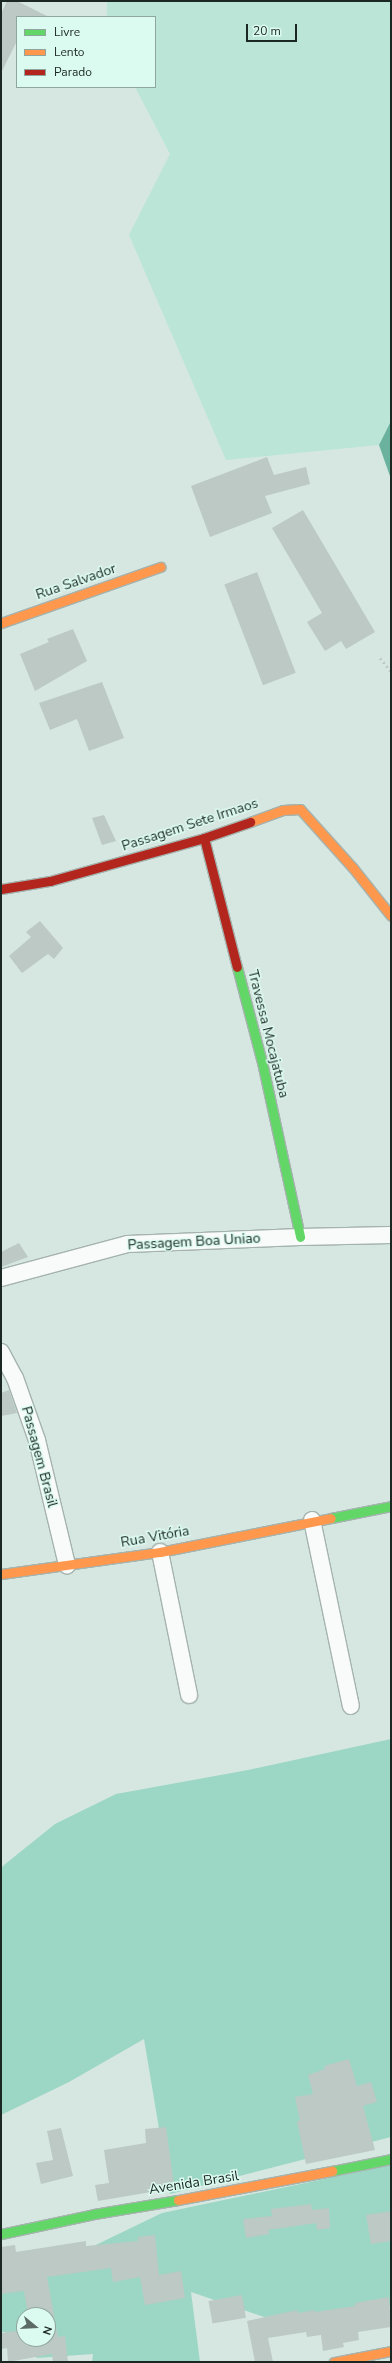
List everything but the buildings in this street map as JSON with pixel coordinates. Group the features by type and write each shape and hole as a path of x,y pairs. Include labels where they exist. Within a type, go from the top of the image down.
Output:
{"street":[{"name":"Rua Salvador","path":"1,623 160,567"},
{"name":"Passagem Sete Irmaos","path":"1,889 50,882 204,838 282,810 300,809 353,868 391,916"},
{"name":"Travessa Mocajatuba","path":"204,838 262,1062 300,1237"},
{"name":"Passagem Boa Uniao","path":"1,1278 128,1244 300,1237 391,1236"},
{"name":"Passagem Brasil","path":"1,1352 15,1378 37,1440 67,1565"},
{"name":"Rua Vitória","path":"1,1574 160,1552 312,1520 391,1506"},
{"path":"312,1520 351,1706"},
{"path":"160,1552 189,1695"},
{"name":"Avenida Brasil","path":"1,2234 94,2214 233,2191 391,2159"},
{"path":"334,2362 391,2351"}],"path":[{"path":"380,658 391,671"}],"shaded area":[{"path":"107,1 391,1 391,421 379,445 226,460 129,235 170,154 136,88 156,88 156,16 107,16"},
{"path":"391,421 391,479 379,445"},
{"path":"391,1739 391,2137 170,2194 144,2039 69,2082 1,2115 1,1868 4,1865 55,1824 116,1794 248,1770"},
{"path":"391,2165 391,2306 264,2317 191,2292 200,2362 92,2362 93,2354 37,2358 23,2347 56,2347 56,2307 16,2307 16,2341 5,2332 1,2332 1,2287 19,2282 162,2213"}],"traffic: fast":[{"path":"237,967 262,1062 300,1237"},
{"path":"331,1518 391,1506"},
{"path":"332,2171 391,2159"},
{"path":"1,2234 94,2214 178,2200"}],"traffic: slow":[{"path":"1,623 160,567"},
{"path":"250,822 283,810 300,809 353,868 391,916"},
{"path":"1,1574 160,1552 331,1518"},
{"path":"178,2200 332,2171"},
{"path":"334,2362 391,2351"}],"traffic: jam":[{"path":"1,889 50,881 204,838 250,822"},
{"path":"204,838 237,967"}]}
